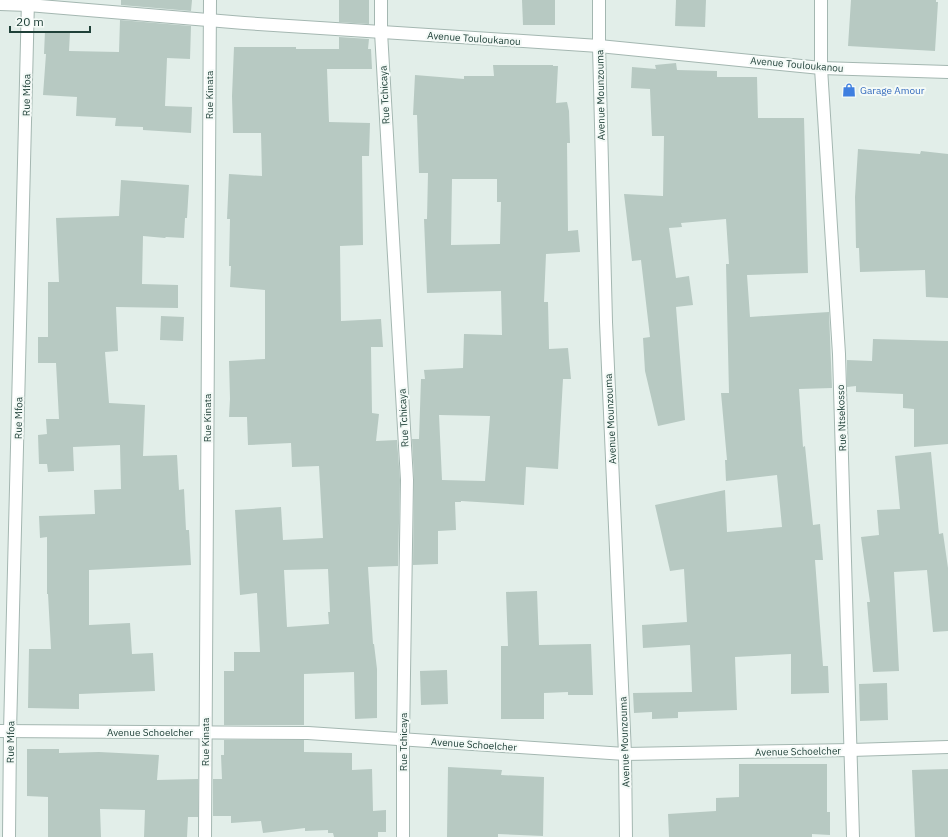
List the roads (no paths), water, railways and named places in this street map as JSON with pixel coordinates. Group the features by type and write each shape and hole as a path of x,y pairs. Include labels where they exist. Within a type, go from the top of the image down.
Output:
{"street":[{"name":"Rue Kinata","path":"205,837 210,0"},
{"name":"Rue Tchicaya","path":"381,0 381,32 407,480 403,837"},
{"name":"Avenue Mounzouma","path":"599,0 606,322 625,754 626,837"},
{"name":"Rue Ntsekosso","path":"821,0 821,68 839,354 852,750 853,837"},
{"name":"Avenue Touloukanou","path":"0,4 28,3 210,20 599,46 821,68 948,72"},
{"name":"Rue Mfoa","path":"9,837 5,732 28,3"},
{"name":"Avenue Schoelcher","path":"5,732 308,733 625,754 948,747"}],"place":[{"name":"Garage Amour","path":"849,90"}]}
